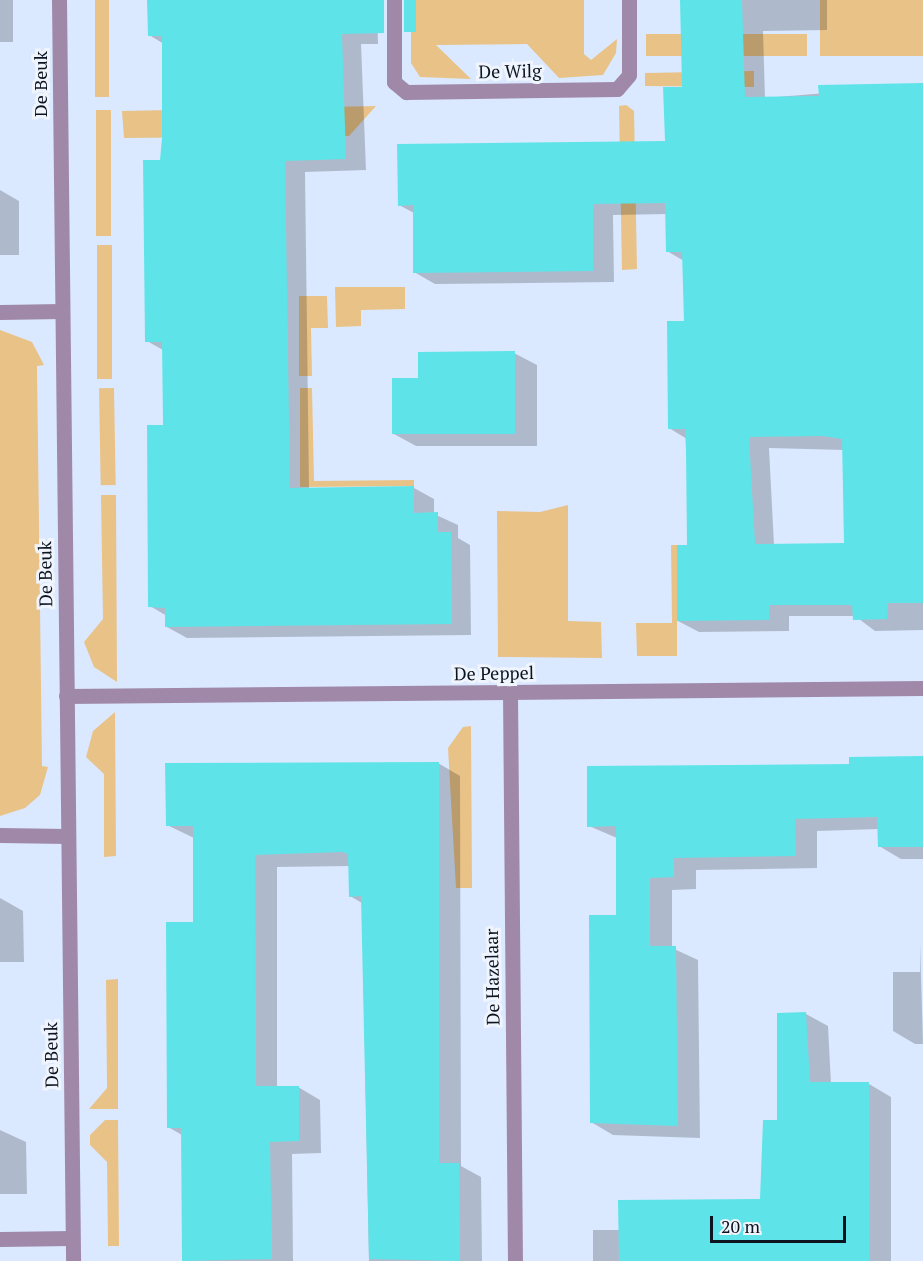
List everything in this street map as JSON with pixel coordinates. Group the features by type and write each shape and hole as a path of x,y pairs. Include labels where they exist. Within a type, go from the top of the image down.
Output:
{"street":[{"name":"De Beuk","path":"58,0 73,1261"},
{"name":"De Wilg","path":"394,0 394,82 406,92 617,89 629,75 629,0"},
{"path":"0,312 62,311"},
{"name":"De Peppel","path":"66,696 923,688"},
{"name":"De Hazelaar","path":"510,692 515,1261"},
{"path":"0,835 67,836"},
{"path":"0,1239 72,1238"}],"shaded area":[{"path":"95,0 109,0 109,97 95,97"},
{"path":"411,0 584,0 584,54 591,60 617,39 616,53 603,75 559,78 527,44 436,45 471,79 420,77 411,63"},
{"path":"820,0 923,0 923,56 820,56"},
{"path":"646,34 807,34 807,56 646,56"},
{"path":"754,71 754,87 645,86 645,73"},
{"path":"626,105 634,111 637,269 622,270 619,106"},
{"path":"376,106 349,136 124,138 122,111"},
{"path":"96,110 111,110 111,236 96,236"},
{"path":"97,245 112,245 112,379 97,379"},
{"path":"335,287 405,287 405,309 361,310 361,326 336,327"},
{"path":"299,296 327,296 328,328 311,328 312,376 299,376"},
{"path":"0,330 32,342 44,365 37,366 42,766 48,767 40,795 25,808 0,816"},
{"path":"99,388 114,388 116,485 101,485"},
{"path":"300,388 312,388 314,481 414,480 414,486 300,487"},
{"path":"101,495 116,495 117,682 94,667 84,642 103,619"},
{"path":"568,505 568,621 601,622 602,658 498,657 497,511 540,512"},
{"path":"671,545 677,545 677,656 637,656 636,623 672,623"},
{"path":"115,712 116,856 104,857 104,774 86,757 93,731"},
{"path":"471,726 472,888 456,888 448,748 463,727"},
{"path":"118,979 118,1109 89,1109 107,1088 106,980"},
{"path":"105,1120 118,1120 119,1246 108,1246 107,1162 90,1145 90,1135"}],"building":[{"path":"147,0 384,0 384,33 342,34 346,159 285,161 290,488 414,486 414,513 438,512 438,532 451,532 452,624 165,627 165,608 148,607 147,425 163,425 162,342 145,342 143,160 160,160 162,138 162,36 148,36"},
{"path":"404,0 416,0 416,32 404,32"},
{"path":"680,0 742,0 745,97 819,96 818,85 923,83 923,603 888,603 887,619 853,620 852,605 769,605 769,620 677,621 677,545 687,545 686,451 685,429 668,429 667,321 684,321 682,252 666,252 665,203 593,204 593,271 413,273 413,205 398,206 397,144 665,141 663,87 682,87","holes":["823,436 842,439 844,543 755,544 749,437"]},
{"path":"515,351 515,434 392,434 392,378 418,378 418,352"},
{"path":"923,756 923,847 878,847 877,817 795,819 796,856 674,858 674,877 650,878 650,946 676,946 678,1126 590,1123 589,915 616,915 616,826 587,827 587,766 849,764 849,757"},
{"path":"439,762 439,1163 459,1163 460,1261 369,1259 361,896 349,897 348,854 342,852 255,855 256,1086 299,1086 299,1141 270,1142 272,1259 182,1261 181,1128 167,1128 166,922 193,922 193,826 166,826 165,763"},
{"path":"806,1012 810,1082 869,1082 869,1261 619,1261 618,1200 760,1199 763,1120 777,1120 777,1013"}]}
